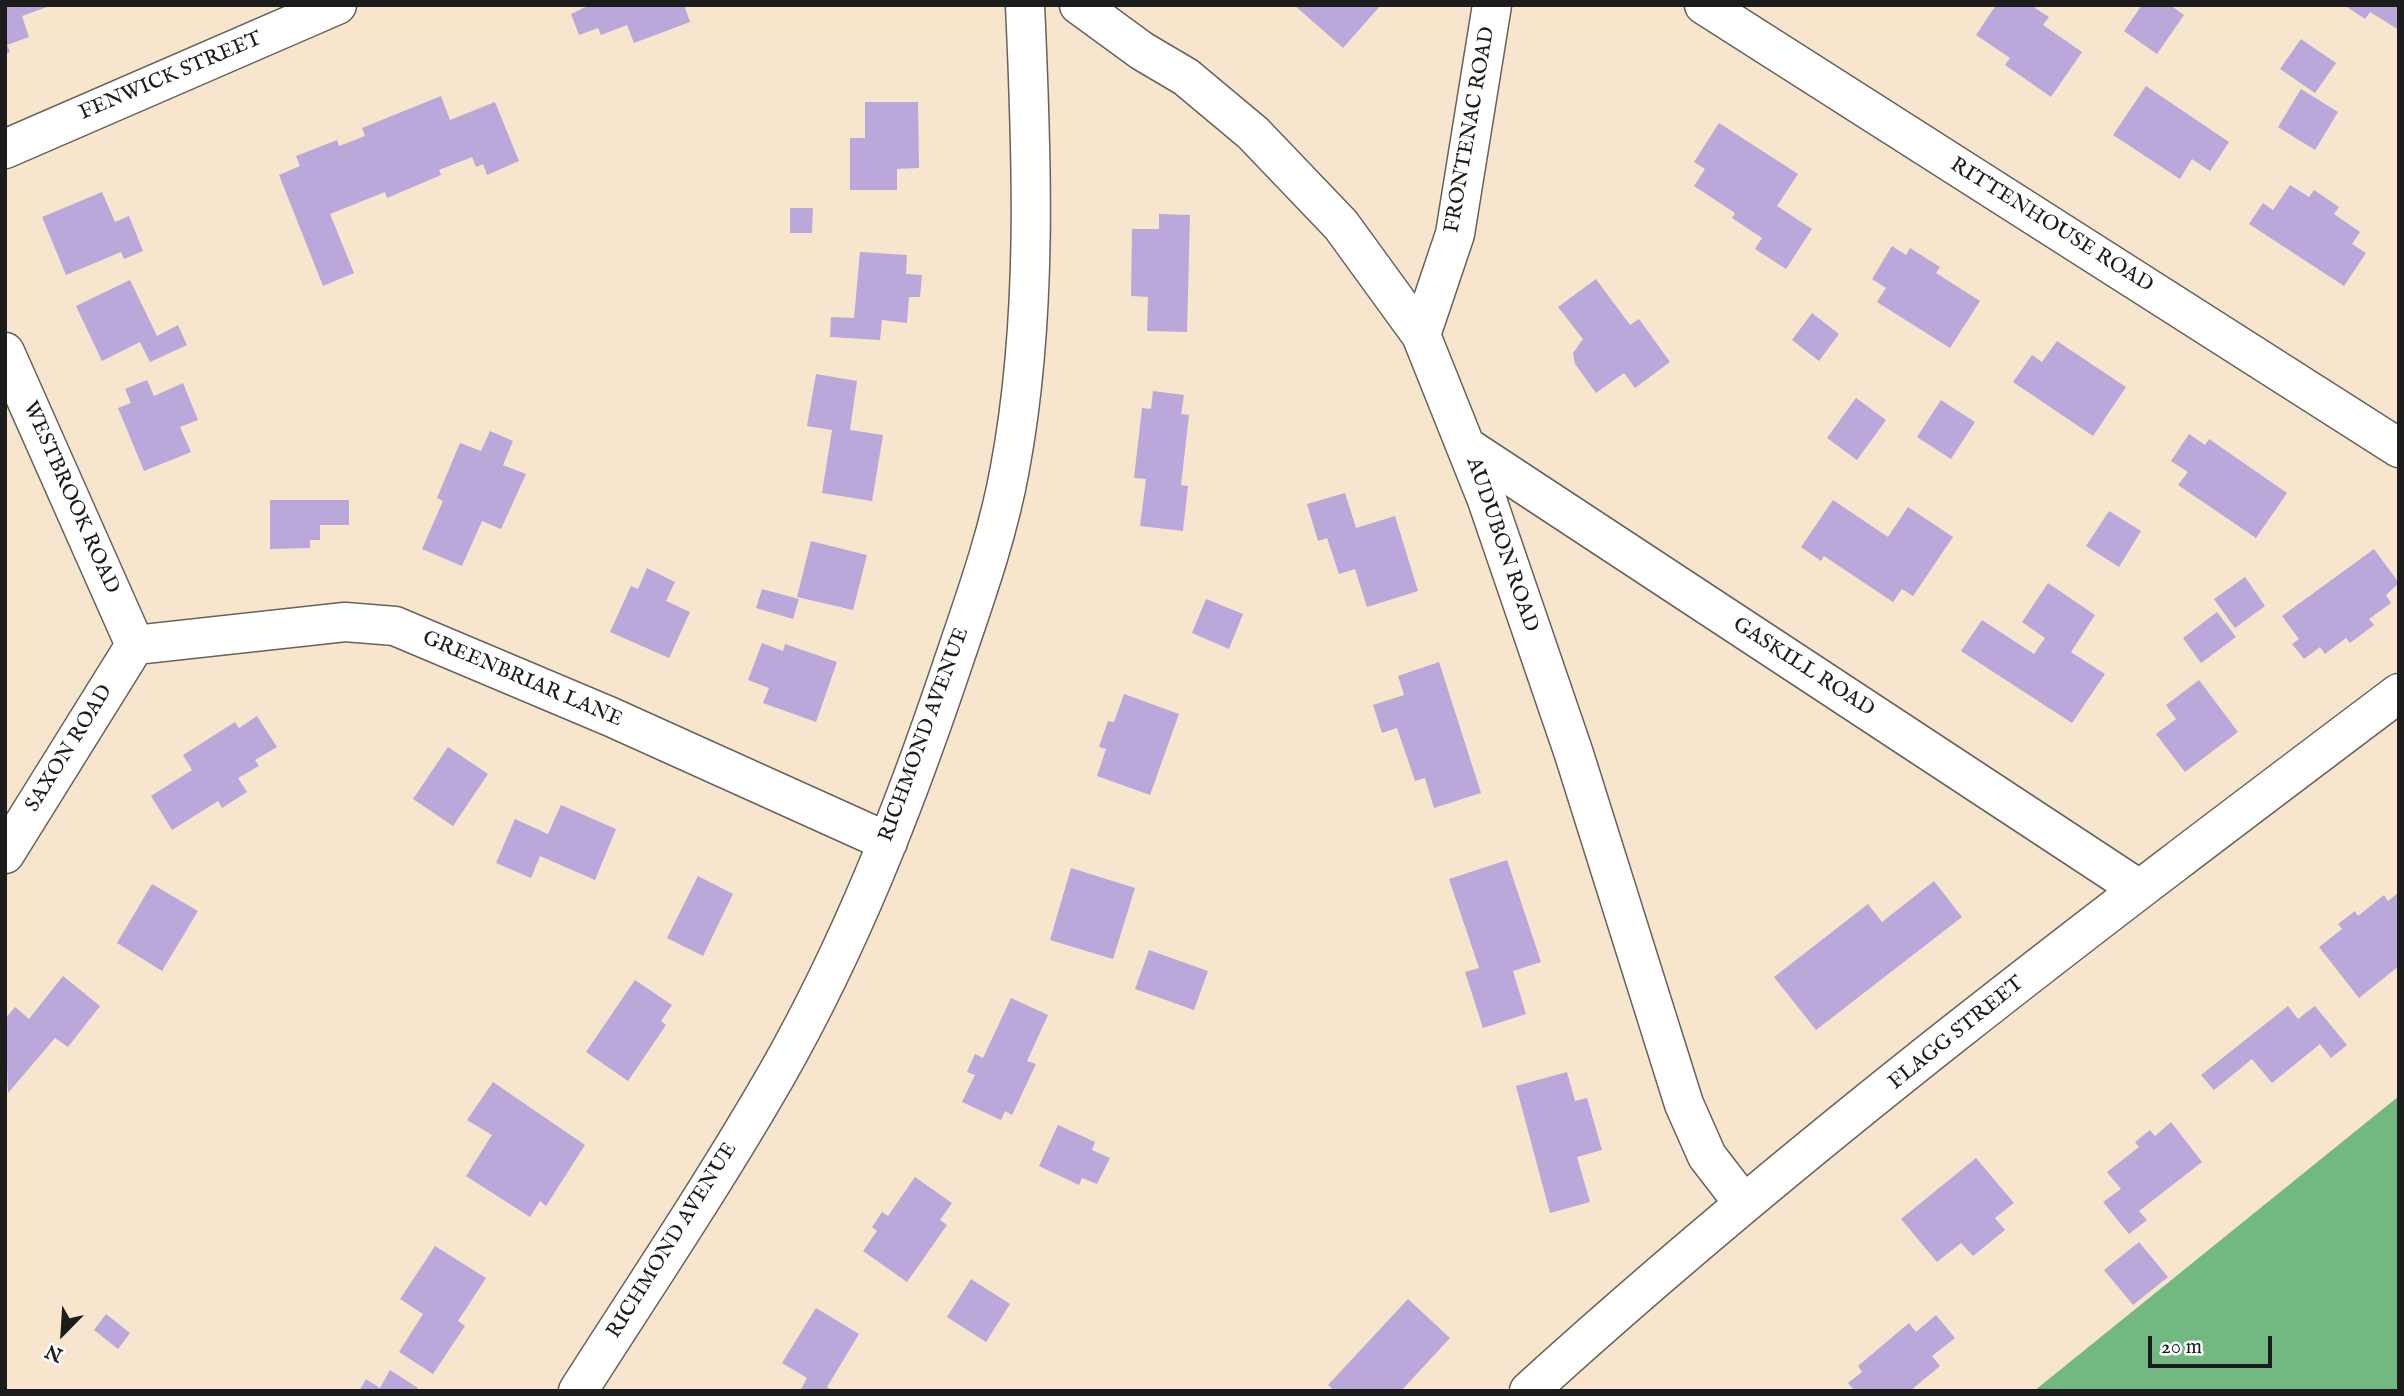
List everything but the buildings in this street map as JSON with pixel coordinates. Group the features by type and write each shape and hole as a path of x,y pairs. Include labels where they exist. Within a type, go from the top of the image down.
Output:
{"street":[{"name":"FENWICK STREET","path":"5,149 337,5"},
{"name":"RICHMOND AVENUE","path":"578,1391 777,1074 827,978 888,842 960,643 1010,470 1021,387 1032,151 1024,5"},
{"name":"AUDUBON ROAD","path":"1079,5 1142,51 1186,77 1253,133 1340,225 1421,335 1467,447 1574,754 1684,1104 1707,1156 1744,1203"},
{"name":"FRONTENAC ROAD","path":"1421,335 1454,234 1492,5"},
{"name":"RITTENHOUSE ROAD","path":"1704,5 2399,448"},
{"name":"WESTBROOK ROAD","path":"5,352 135,645"},
{"name":"GASKILL ROAD","path":"1467,447 2139,889"},
{"name":"GREENBRIAR LANE","path":"135,645 345,622 395,626 611,717 888,842"},
{"name":"SAXON ROAD","path":"5,854 135,645"},
{"name":"FLAGG STREET","path":"1529,1391 1744,1203 2139,889 2399,693"}],"green space":[{"path":"2399,1096 2399,1391 2034,1391"}]}
